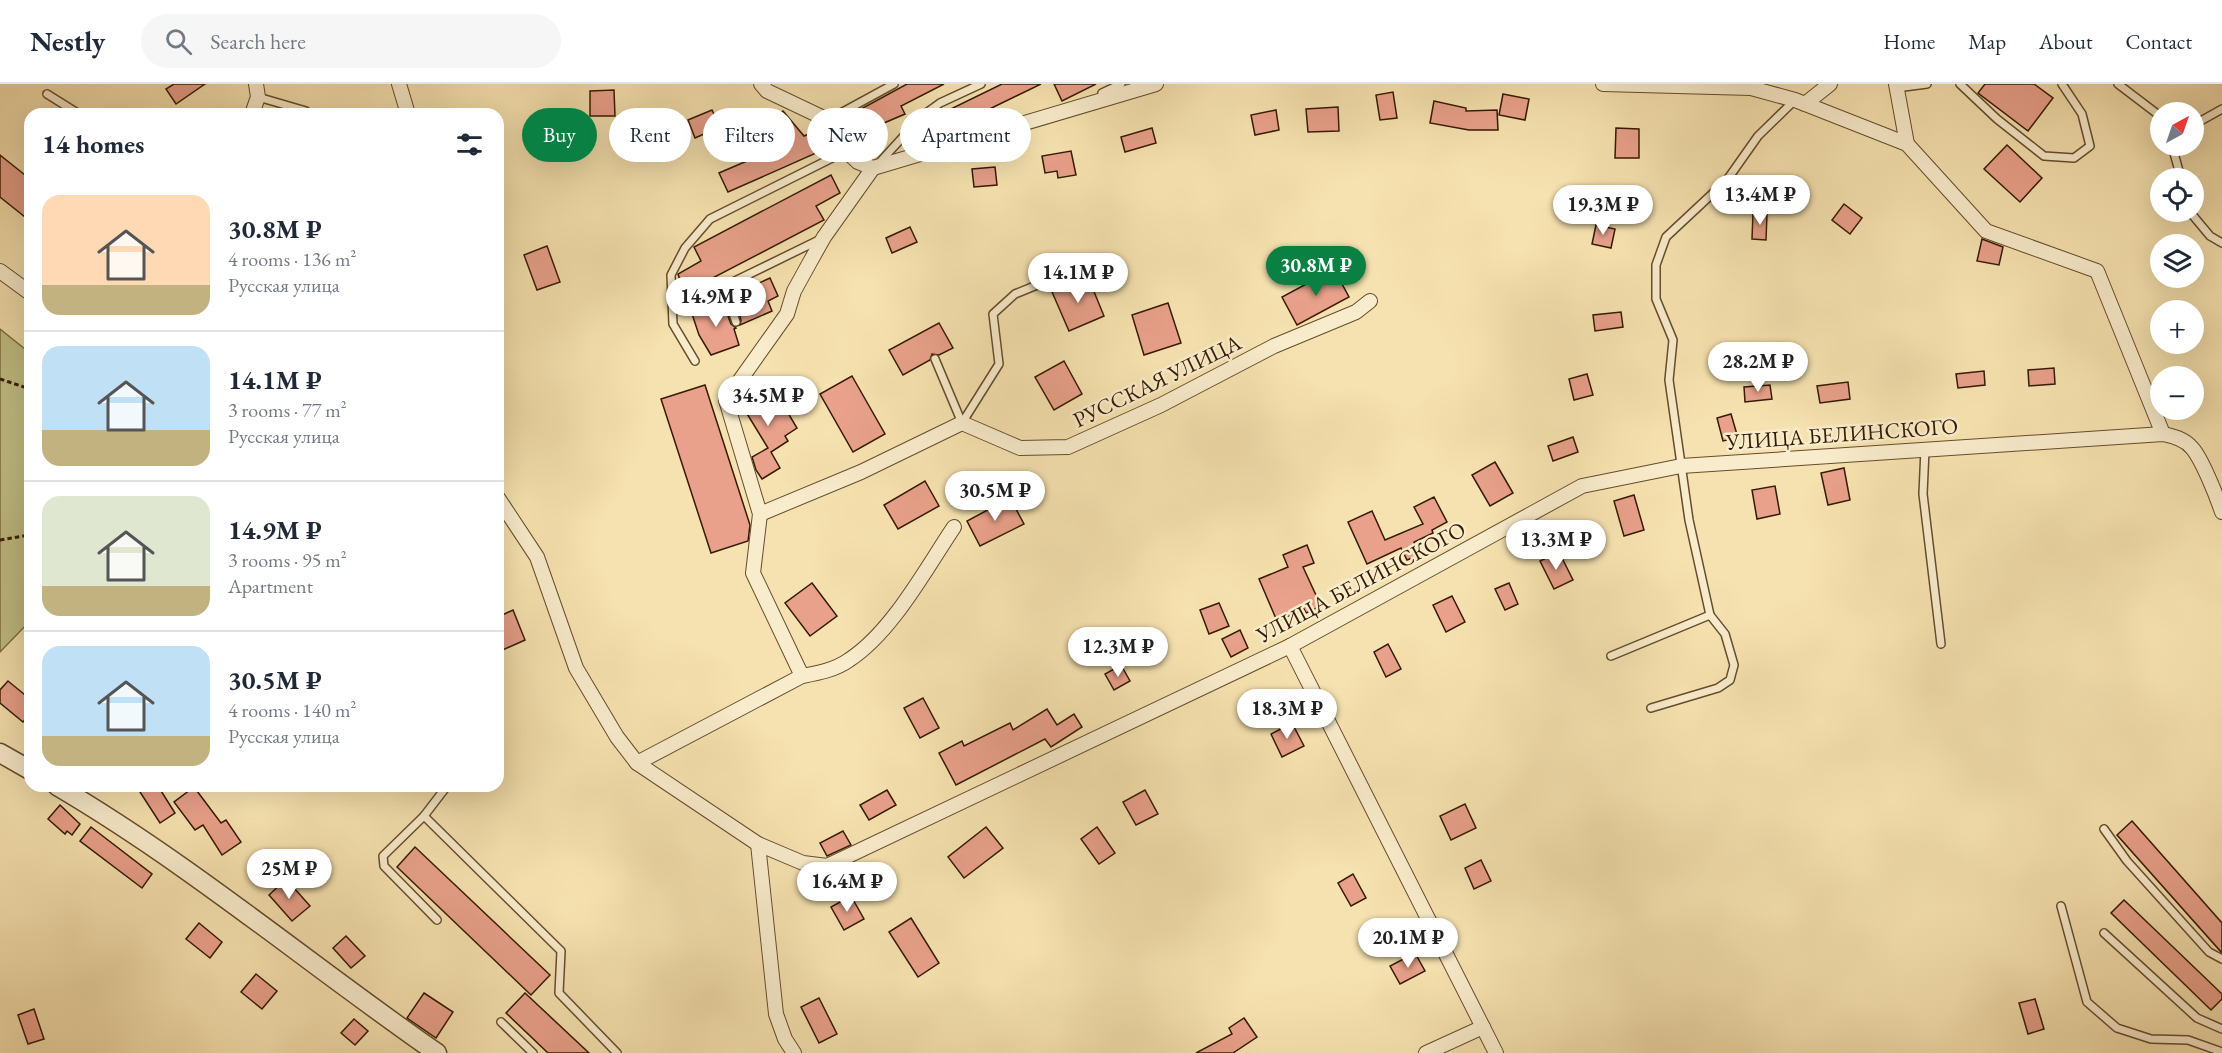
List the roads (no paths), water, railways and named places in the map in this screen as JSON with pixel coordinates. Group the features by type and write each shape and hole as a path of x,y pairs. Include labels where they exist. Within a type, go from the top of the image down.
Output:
{"street":[{"path":"399,84 406,108"},
{"path":"761,84 767,90 807,110"},
{"path":"802,676 753,573 760,514 726,400 787,314 794,291 824,237 873,168 1156,84"},
{"path":"1603,84 1751,88 1800,102 1907,144 1986,231 2097,271 2163,434 2177,437 2192,447 2218,498 2222,512"},
{"path":"1800,102 1830,84"},
{"path":"1896,86 1907,144"},
{"path":"253,108 257,91"},
{"path":"858,162 873,168"},
{"path":"0,272 24,289"},
{"name":"РУССКАЯ УЛИЦА","path":"962,423 1020,448 1068,447 1161,405 1274,346 1356,312 1370,301"},
{"path":"760,514 861,472 962,423"},
{"name":"УЛИЦА БЕЛИНСКОГО","path":"504,507 537,557 576,668 617,737 637,763 758,844 803,863 827,866 1290,646 1582,486 1681,466 2163,434"},
{"path":"637,763 802,676 824,672 849,660 888,625 954,527"},
{"path":"1290,646 1496,1053"},
{"path":"0,753 24,767"},
{"path":"67,792 141,838 364,1003 436,1053"},
{"path":"758,844 776,1014 785,1039 794,1053"},
{"path":"1426,1053 1483,1027"}],"lane":[{"path":"850,108 894,84"},
{"path":"873,168 891,152 922,116 940,103 981,84"},
{"path":"1102,93 1121,84"},
{"path":"1896,86 1928,84"},
{"path":"1960,84 1997,119 2044,156 2074,158 2090,146 2082,114 2061,84"},
{"path":"2118,84 2150,108"},
{"path":"257,91 299,108"},
{"path":"47,93 70,108"},
{"path":"1650,708 1718,688 1730,680 1734,665 1725,634 1710,615 1689,520 1669,380 1673,340 1656,299 1656,265 1666,237 1727,180 1758,136 1800,102"},
{"path":"2204,119 2222,109"},
{"path":"695,361 673,324 671,275 685,248 710,219 824,162"},
{"path":"2198,222 2210,236 2222,243"},
{"path":"736,322 726,292 728,286 824,237"},
{"path":"962,423 999,364 993,314 1015,294 1059,276"},
{"path":"935,359 962,423"},
{"path":"1925,449 1923,494 1941,644"},
{"path":"1611,656 1710,615"},
{"path":"437,920 384,866 383,856 424,816 442,792"},
{"path":"424,816 561,951 559,993 617,1053"},
{"path":"2104,829 2127,861 2209,952 2222,959"},
{"path":"2061,906 2087,1002 2117,1028 2151,1038 2188,1040 2222,1053"},
{"path":"2104,933 2197,1018 2222,1029"},
{"path":"501,1022 533,1053"}]}
